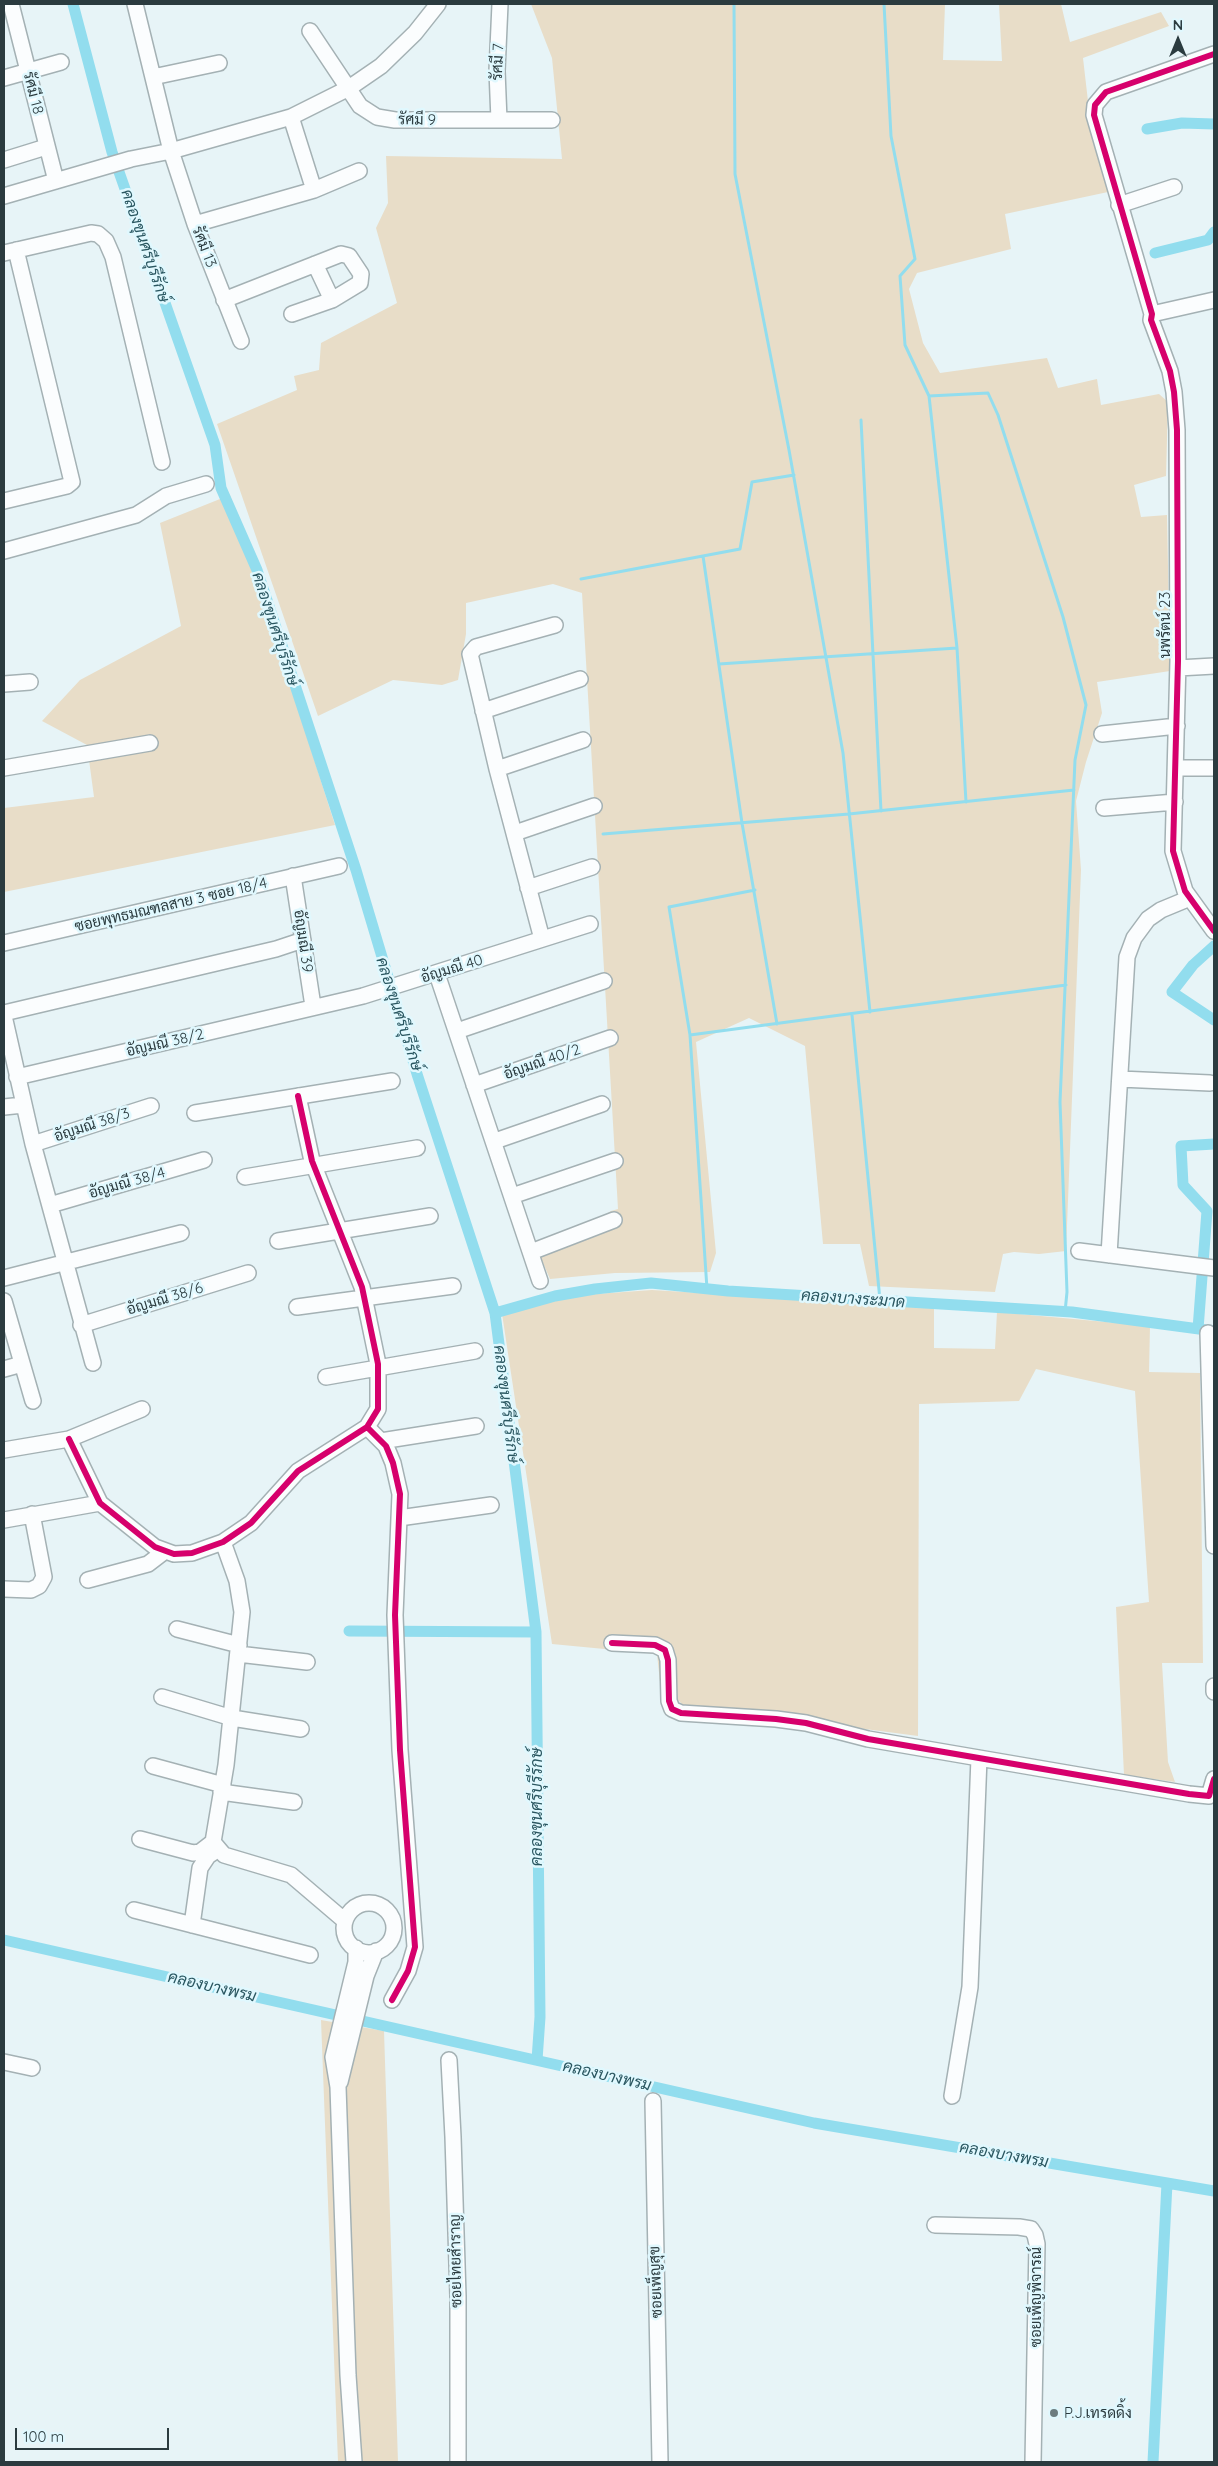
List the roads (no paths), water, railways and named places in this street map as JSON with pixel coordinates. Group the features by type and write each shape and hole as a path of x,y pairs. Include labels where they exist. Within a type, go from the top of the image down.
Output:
{"street":[{"name":"รัศมี 18","path":"11,4 56,181"},
{"name":"รัศมี 13","path":"135,4 171,151 195,224 241,341"},
{"path":"4,196 131,159 171,151 291,117 349,88 381,66 399,49 438,4"},
{"name":"รัศมี 7","path":"499,120 497,71 500,4"},
{"name":"รัศมี 9","path":"310,31 360,106 377,117 396,120 552,120"},
{"name":"นพรัตน์ 23","path":"1214,54 1106,92 1098,99 1094,115 1152,314 1150,320 1170,371 1174,392 1177,430 1178,668 1173,851 1185,891 1214,931"},
{"path":"4,78 60,62"},
{"path":"153,77 219,63"},
{"path":"291,117 314,190"},
{"path":"4,160 46,147"},
{"path":"195,224 314,190 359,171"},
{"path":"1119,205 1174,187"},
{"path":"4,501 67,486 72,482 10,251 91,233 98,234 106,242 113,257 162,462"},
{"path":"224,300 315,264 346,254 362,278 360,283 332,300 292,314"},
{"path":"315,264 332,300"},
{"path":"1152,314 1214,302"},
{"path":"4,550 136,516 166,496 206,484"},
{"path":"542,939 497,769 470,661 470,654 476,647 554,625"},
{"path":"1178,668 1214,666"},
{"path":"483,711 580,679"},
{"path":"4,684 30,682"},
{"path":"1102,734 1177,726"},
{"path":"497,769 583,740"},
{"path":"4,768 150,743"},
{"path":"1176,768 1214,768"},
{"path":"1104,808 1175,802"},
{"path":"515,832 594,806"},
{"name":"ซอยพุทธมณฑลสาย 3 ซอย 18/4","path":"4,943 339,866"},
{"path":"528,888 592,867"},
{"name":"อัญมณี 39","path":"293,876 313,1006"},
{"path":"1109,1255 1127,957 1134,938 1148,919 1161,910 1190,898"},
{"name":"อัญมณี 40","path":"313,1006 363,996 590,924"},
{"path":"93,1363 81,1325 23,1105 4,1015 276,949 303,940"},
{"path":"432,975 456,1031 495,1141 540,1281"},
{"path":"456,1031 604,981"},
{"name":"อัญมณี 38/2","path":"17,1077 313,1006"},
{"name":"อัญมณี 40/2","path":"474,1085 610,1038"},
{"path":"1120,1079 1210,1083"},
{"path":"195,1113 392,1081"},
{"path":"69,1439 100,1503 148,1542 174,1554 192,1553 223,1542 251,1522 298,1471 367,1426 378,1409 378,1368 364,1298 314,1166 298,1096"},
{"path":"495,1141 602,1104"},
{"path":"4,1107 23,1105"},
{"name":"อัญมณี 38/3","path":"33,1144 151,1106"},
{"path":"245,1177 417,1148"},
{"name":"อัญมณี 38/4","path":"50,1205 204,1160"},
{"path":"512,1196 615,1161"},
{"path":"278,1241 430,1216"},
{"path":"531,1252 614,1220"},
{"path":"4,1278 66,1264 181,1233"},
{"path":"1078,1251 1214,1268"},
{"name":"อัญมณี 38/6","path":"81,1325 248,1273"},
{"path":"297,1307 453,1286"},
{"path":"4,1305 33,1401"},
{"path":"1208,1333 1213,1446 1214,1546"},
{"path":"326,1378 475,1351"},
{"path":"4,1369 22,1364"},
{"path":"4,1450 69,1439 142,1409"},
{"path":"367,1426 381,1442 393,1463 400,1494 395,1615 400,1750 415,1947 408,1971 392,2000"},
{"path":"381,1442 476,1426"},
{"path":"4,1520 100,1503"},
{"path":"399,1518 491,1505"},
{"path":"4,1590 31,1590 39,1586 44,1577 32,1514"},
{"path":"192,1925 200,1868 215,1846 232,1718 242,1612 238,1588 223,1542"},
{"path":"88,1580 148,1564 166,1550"},
{"path":"177,1629 239,1649 308,1662"},
{"path":"612,1643 655,1645 665,1650 668,1660 669,1701 672,1709 681,1713 776,1719 806,1723 868,1739 1189,1794 1209,1796 1214,1779"},
{"path":"1214,1686 1214,1692"},
{"path":"162,1697 232,1718 301,1729"},
{"path":"952,2096 970,1987 979,1758"},
{"path":"152,1766 222,1788 294,1802"},
{"path":"140,1840 193,1853 215,1846"},
{"path":"215,1846 224,1855 291,1876 345,1921"},
{"path":"359,1975 376,1951 390,1942 393,1934 392,1917 387,1910 380,1905 364,1903 351,1911 345,1921 347,1940 356,1948 368,1952 376,1951"},
{"path":"134,1910 310,1955"},
{"path":"354,2462 348,2375 338,2087 340,2059 359,1975 356,1948"},
{"name":"ซอยไทยสำราญ","path":"448,2060 453,2137 458,2288 458,2462"},
{"path":"4,2062 32,2068"},
{"name":"ซอยเพ็ญสุข","path":"653,2101 660,2462"},
{"name":"ซอยเพ็ญพิจารณ์","path":"936,2225 1019,2227 1031,2229 1035,2235 1037,2244 1033,2462"}],"waterway":[{"name":"คลองขุนศรีบุรีรักษ์","path":"73,4 112,152 215,445 221,488 257,570 356,870 417,1074 495,1313 536,1632 540,2017 537,2060"},
{"path":"734,4 735,174 789,450 843,753 870,1012"},
{"path":"884,4 891,136 915,259 900,276 905,345 929,396 988,393 998,415 1063,617 1086,705 1075,760 1060,1102 1067,1292 1065,1312"},
{"path":"1147,129 1182,123 1214,124"},
{"path":"1155,253 1208,240 1214,232"},
{"path":"929,396 957,648"},
{"path":"861,420 881,811"},
{"path":"581,579 740,549 752,482 794,475"},
{"path":"703,556 742,823 777,1024"},
{"path":"719,664 957,648 966,802"},
{"path":"603,834 849,814 1074,790"},
{"path":"707,1289 690,1035 669,907 755,890"},
{"path":"1214,946 1193,965 1172,992 1214,1020"},
{"path":"690,1035 1066,985"},
{"path":"852,1015 880,1300"},
{"path":"1198,1329 1207,1211 1183,1185 1181,1146 1214,1144"},
{"name":"คลองบางระมาด","path":"495,1313 555,1296 595,1289 651,1283 728,1291 1072,1312 1214,1331"},
{"path":"349,1631 536,1632"},
{"name":"คลองบางพรม","path":"4,1940 814,2123 1214,2191"},
{"path":"1153,2462 1167,2183"}],"place":[{"name":"P.J.เทรดดิ้ง","path":"1054,2413"}]}
